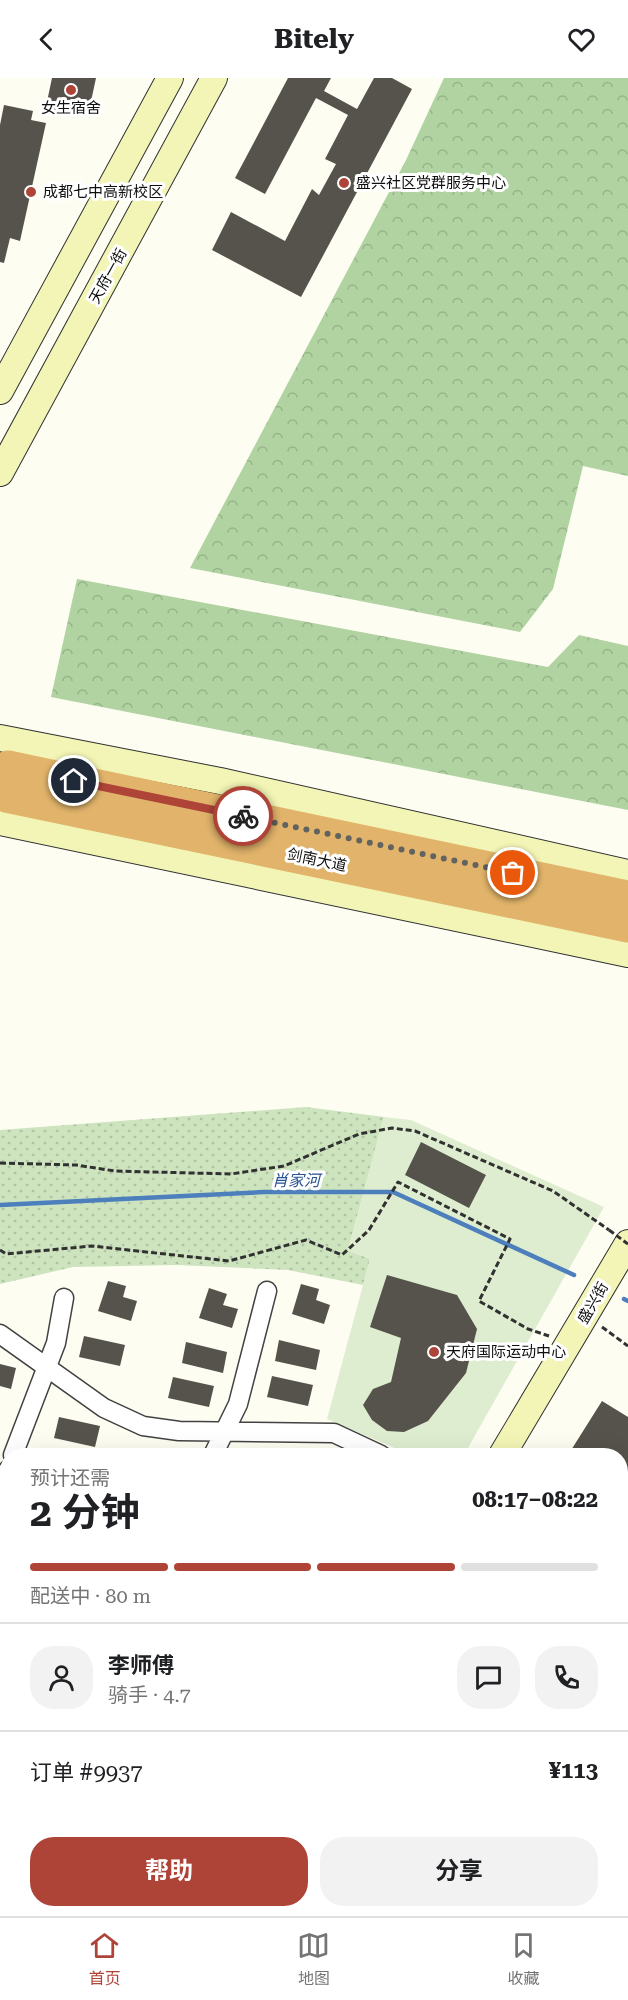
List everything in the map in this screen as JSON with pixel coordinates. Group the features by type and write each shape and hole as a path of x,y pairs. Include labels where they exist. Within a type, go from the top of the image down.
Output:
{"highway":[{"name":"剑南大道","path":"4,768 628,897"},
{"name":"剑南大道","path":"4,768 628,926"}],"main road":[{"path":"0,391 170,78"},
{"name":"天府一街","path":"0,473 214,78"},
{"path":"4,768 220,781 628,873"},
{"path":"4,768 628,954"},
{"name":"盛兴街","path":"506,1448 586,1315 622,1239"}],"street":[{"path":"216,1448 238,1404 267,1291"},
{"path":"16,1448 56,1343 64,1298"},
{"path":"0,1334 119,1417 143,1426 179,1431 334,1433 366,1448"}],"path":[{"path":"0,1163 76,1165 115,1171 231,1173 284,1166 359,1134 392,1128 415,1131 553,1191 622,1239"},
{"path":"0,1250 6,1254 92,1246 229,1261 306,1240 342,1255 369,1230 398,1182 510,1239 479,1301 528,1329 570,1343"},
{"path":"586,1315 628,1346"}],"green space":[{"path":"444,78 628,78 628,476 583,466 553,589 520,632 190,568 406,160"},
{"path":"77,579 548,667 579,635 628,646 628,810 51,697"},
{"path":"306,1107 384,1117 348,1250 370,1259 363,1285 288,1270 177,1265 73,1267 0,1284 0,1130"},
{"name":"天府国际运动中心","path":"384,1117 411,1120 604,1207 468,1448 395,1448 327,1419 370,1259 348,1250"}],"building":[{"name":"女生宿舍","path":"52,78 96,78 90,106 73,102 70,116 45,111"},
{"name":"盛兴社区党群服务中心","path":"288,78 331,78 324,91 357,109 374,78 392,78 412,89 301,297 212,250 231,212 285,241 312,189 319,195 336,164 325,159 348,115 316,98 265,194 235,178"},
{"path":"4,105 33,111 31,120 46,123 20,241 10,238 4,263 0,262 0,125"},
{"path":"421,1142 486,1175 469,1208 405,1175"},
{"path":"387,1275 457,1295 477,1329 466,1373 428,1421 404,1432 387,1431 372,1420 363,1405 373,1389 391,1382 401,1338 370,1327"},
{"path":"108,1281 126,1286 123,1297 137,1301 131,1321 98,1311"},
{"path":"301,1284 319,1289 316,1300 330,1305 324,1324 292,1314"},
{"path":"209,1288 227,1294 223,1305 238,1309 232,1328 199,1318"},
{"path":"84,1336 125,1345 120,1366 79,1357"},
{"path":"279,1340 320,1350 316,1370 275,1361"},
{"path":"186,1342 227,1352 223,1373 182,1363"},
{"path":"0,1364 16,1368 11,1389 0,1386"},
{"path":"272,1376 313,1385 308,1406 267,1397"},
{"path":"173,1377 214,1386 209,1407 168,1398"},
{"path":"602,1401 628,1417 628,1448 572,1448"},
{"path":"59,1417 100,1426 95,1447 54,1438"}],"waterway":[{"name":"肖家河","path":"0,1205 264,1192 393,1192 574,1275"},
{"name":"肖家河","path":"624,1299 628,1301"}],"way so far":[{"path":"243,816 513,873"}],"place":[{"name":"女生宿舍","path":"71,90"},
{"name":"盛兴社区党群服务中心","path":"344,183"},
{"name":"成都七中高新校区","path":"31,192"},
{"name":"天府国际运动中心","path":"434,1352"}],"route":[{"path":"74,781 243,816"}]}
